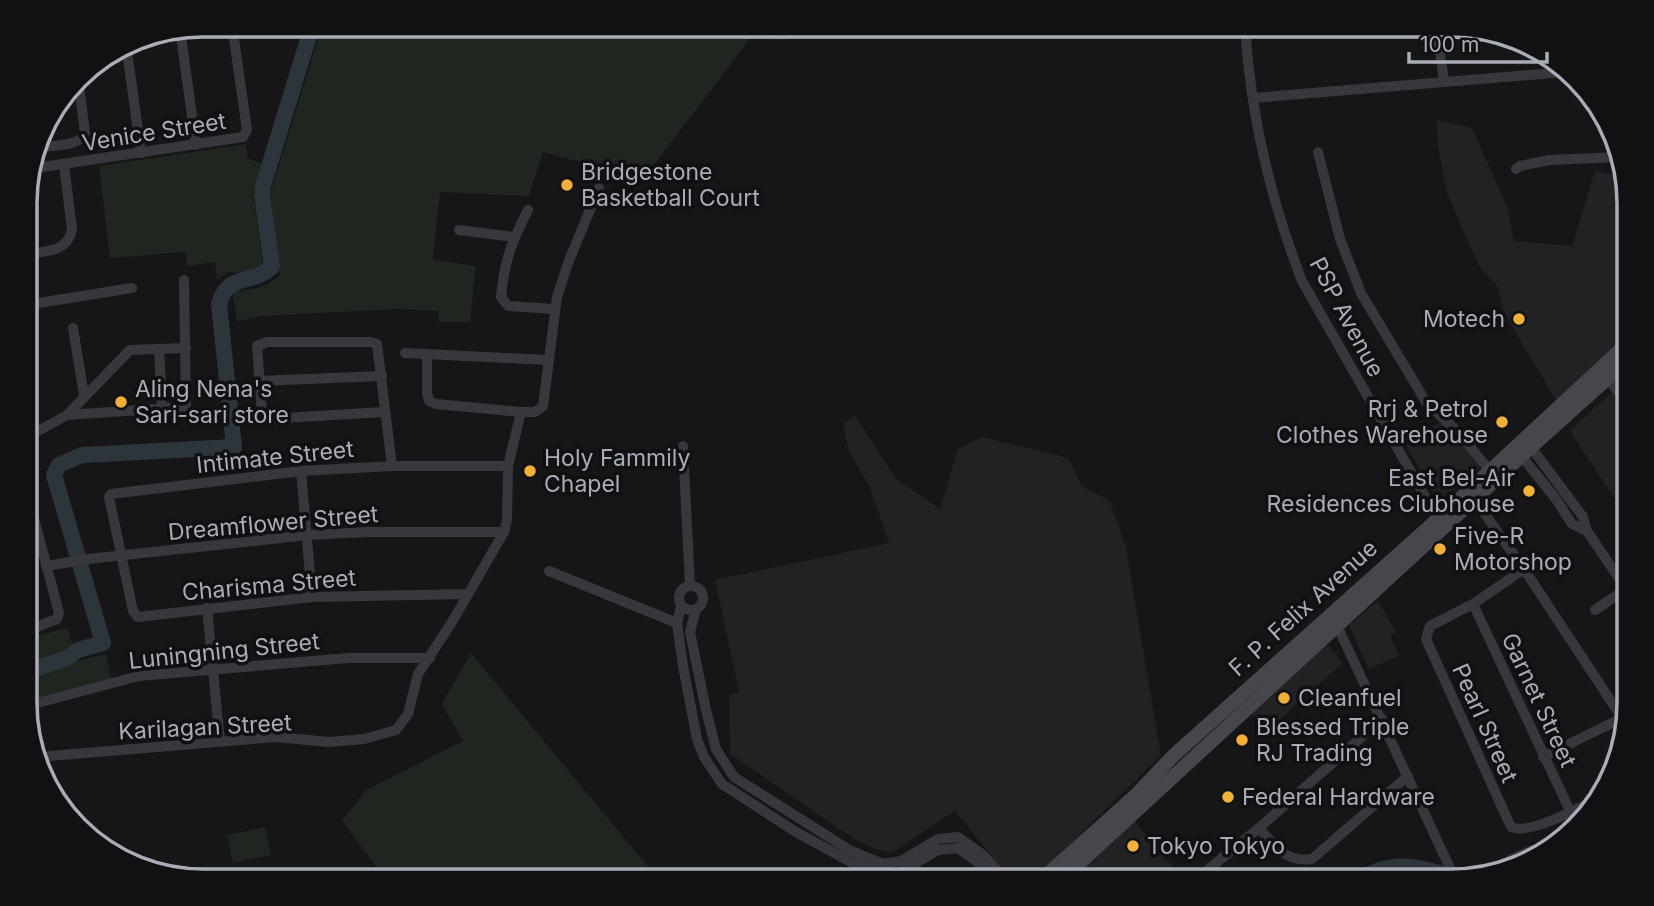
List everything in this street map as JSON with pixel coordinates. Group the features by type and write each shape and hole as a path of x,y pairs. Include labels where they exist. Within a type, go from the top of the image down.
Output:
{"main road":[{"name":"F. P. Felix Avenue","path":"1053,869 1522,450 1604,374 1617,357"},
{"name":"F. P. Felix Avenue","path":"1604,374 1617,366"},
{"name":"F. P. Felix Avenue","path":"1072,869 1334,619"}],"street":[{"name":"Venice Street","path":"41,168 243,137 247,130 234,37"},
{"name":"PSP Avenue","path":"1246,37 1248,70 1262,153 1303,281 1441,523"},
{"path":"1438,37 1444,81"},
{"path":"181,38 196,145"},
{"path":"128,55 141,153"},
{"path":"1253,98 1554,73"},
{"path":"47,146 77,142 83,138 85,133 80,91"},
{"path":"1318,152 1340,239 1361,293 1426,402 1461,435 1492,475"},
{"path":"1517,169 1520,166 1550,160 1611,157"},
{"path":"37,253 58,250 71,236 64,165"},
{"path":"427,354 429,401 436,404 522,412 534,412 542,406 554,309 568,263 599,188"},
{"path":"528,210 504,265 501,296 508,306 554,309"},
{"path":"459,230 514,237"},
{"path":"67,415 184,407 188,401 184,280"},
{"path":"37,304 132,288"},
{"path":"73,328 84,396"},
{"path":"384,412 271,420 261,412 257,346 267,342 377,344 392,466"},
{"path":"37,431 67,415 130,350 186,348"},
{"path":"159,349 162,409"},
{"path":"405,353 548,360"},
{"path":"1604,374 1617,391"},
{"path":"258,382 382,376"},
{"path":"430,658 504,532 507,520 508,466 522,412"},
{"path":"683,446 690,585"},
{"path":"1522,450 1572,524 1587,531 1617,574"},
{"name":"Intimate Street","path":"122,556 109,502 111,494 301,471 392,466 508,466"},
{"path":"301,471 312,597"},
{"path":"1471,494 1617,710"},
{"path":"37,529 59,613 57,619 37,627"},
{"name":"Dreamflower Street","path":"47,566 88,559 308,535 504,532"},
{"name":"Charisma Street","path":"122,556 133,611 138,617 312,597 468,594"},
{"path":"1473,604 1524,569"},
{"path":"549,571 677,623"},
{"path":"867,869 796,832 722,784 704,757 697,739 682,666 677,623 681,606 678,599 680,591 690,585 703,593 703,601 696,610 690,632 716,749 734,777 851,851 883,864 901,861 938,839 958,837 982,854 996,869"},
{"path":"1595,610 1617,597"},
{"name":"Pearl Street","path":"1473,604 1430,626 1426,639 1509,823 1514,829 1521,830 1570,813"},
{"name":"Garnet Street","path":"1473,604 1570,813"},
{"path":"681,606 696,610"},
{"path":"207,608 220,742"},
{"path":"1334,619 1450,869"},
{"name":"Luningning Street","path":"37,703 139,676 348,658 430,658"},
{"name":"Karilagan Street","path":"46,756 276,737 328,742 364,739 396,730 408,714 418,674 430,658"},
{"path":"1209,869 1382,719"},
{"path":"1543,757 1616,725"},
{"path":"704,757 716,749"},
{"path":"1259,828 1282,854 1295,859 1312,859 1408,776"},
{"path":"1570,813 1580,808"},
{"path":"796,832 804,821"},
{"path":"906,869 938,850 958,848 984,869"}],"shaded area":[{"path":"323,37 788,37 788,40 750,39 643,179 543,152 529,196 440,192 433,260 476,266 470,322 439,322 438,311 398,309 262,316 237,321 232,291 258,288 280,275 270,194 318,40"},
{"path":"1437,120 1472,128 1508,209 1514,241 1572,246 1595,171 1615,176 1617,344 1556,400 1505,315 1497,286 1480,267 1464,233 1446,190 1438,145"},
{"path":"246,144 248,159 266,164 253,193 263,266 251,273 228,272 217,280 215,262 187,266 186,252 110,258 99,166"},
{"path":"1617,387 1617,502 1570,431"},
{"path":"855,415 895,478 940,509 958,449 982,437 1068,458 1082,486 1110,501 1126,548 1161,755 1045,869 1002,869 955,811 893,852 878,850 857,841 730,754 729,694 739,692 715,580 889,543 869,485 849,452 843,424"},
{"path":"1440,422 1456,432 1481,467 1439,502 1406,445"},
{"path":"1378,601 1396,632 1390,636 1399,656 1369,669 1349,625"},
{"path":"68,628 77,661 106,654 111,679 37,700 37,635"},
{"path":"1324,641 1343,663 1267,731 1248,711"},
{"path":"471,653 650,869 378,869 342,821 366,790 463,741 442,704"},
{"path":"1133,819 1174,869 1085,869"},
{"path":"265,827 271,855 233,863 227,835"}],"waterway":[{"path":"37,668 67,658 78,650 103,643 54,475 59,465 82,455 234,447 219,304 228,287 264,273 272,267 263,186 309,37"},
{"path":"1382,869 1424,869"}],"place":[{"name":"Bridgestone Basketball Court","path":"567,185"},
{"name":"Motech","path":"1519,319"},
{"name":"Aling Nena's Sari-sari store","path":"121,402"},
{"name":"Rrj & Petrol Clothes Warehouse","path":"1502,422"},
{"name":"Holy Fammily Chapel","path":"530,471"},
{"name":"East Bel-Air Residences Clubhouse","path":"1529,491"},
{"name":"Five-R Motorshop","path":"1440,549"},
{"name":"Cleanfuel","path":"1284,698"},
{"name":"Blessed Triple RJ Trading","path":"1242,740"},
{"name":"Federal Hardware","path":"1228,797"},
{"name":"Tokyo Tokyo","path":"1133,846"}]}
